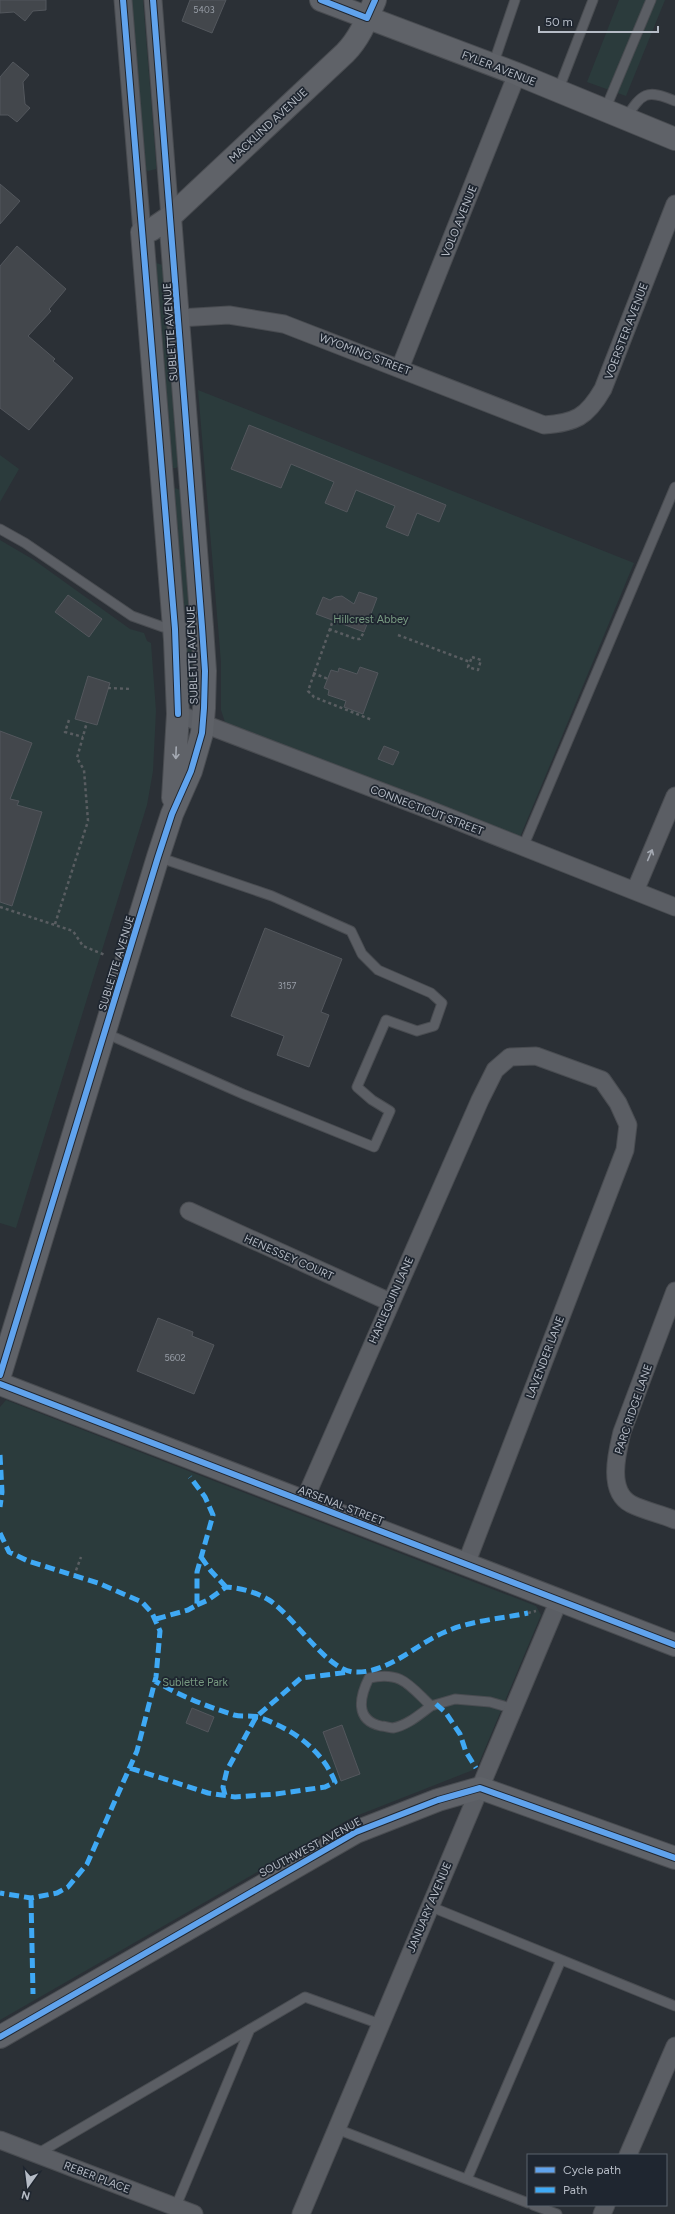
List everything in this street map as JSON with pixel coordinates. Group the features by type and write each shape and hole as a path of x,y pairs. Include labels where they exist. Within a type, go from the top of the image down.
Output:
{"street":[{"name":"SUBLETTE AVENUE","path":"123,0 175,629 178,714 172,814"},
{"name":"SUBLETTE AVENUE","path":"0,1375 158,857 172,814 191,771 203,724 205,671 154,0"},
{"name":"FYLER AVENUE","path":"321,0 371,9 493,66 517,74 675,139"},
{"name":"MACKLIND AVENUE","path":"142,232 151,230 170,217 354,44 371,9"},
{"name":"VOLO AVENUE","path":"400,368 517,74"},
{"name":"VOERSTER AVENUE","path":"544,424 564,423 576,419 581,417 594,405 603,389 675,204"},
{"name":"WYOMING STREET","path":"179,318 229,315 284,324 544,424"},
{"name":"CONNECTICUT STREET","path":"178,714 675,907"},
{"path":"634,891 675,796"},
{"name":"HARLEQUIN LANE","path":"304,1501 390,1302 480,1100 495,1070 510,1057 536,1056 602,1080 618,1103 628,1125 625,1150"},
{"name":"LAVENDER LANE","path":"466,1564 625,1150"},
{"name":"HENESSEY COURT","path":"189,1211 390,1302"},
{"name":"PARC RIDGE LANE","path":"675,1291 622,1432 616,1456 620,1492 630,1503 675,1520"},
{"name":"ARSENAL STREET","path":"0,1384 675,1645"},
{"name":"JANUARY AVENUE","path":"302,2214 429,1906 514,1709 559,1600"},
{"path":"480,1788 675,1858"},
{"name":"SOUTHWEST AVENUE","path":"0,2037 356,1832 438,1800 480,1788"},
{"path":"628,2154 675,2046"},
{"name":"REBER PLACE","path":"0,2140 194,2214"}],"lane":[{"path":"493,66 515,0"},
{"path":"558,91 593,0"},
{"path":"615,114 651,0"},
{"path":"615,114 647,94 663,96 675,101"},
{"path":"522,847 675,488"},
{"path":"0,529 58,564 132,616 153,624 175,629 202,627"},
{"path":"105,1033 243,1094 374,1147 390,1111 372,1100 357,1087 386,1020 417,1031 434,1026 442,1003 431,993 378,970 362,954 351,931 272,896 158,857"},
{"path":"431,1706 404,1680 386,1675 369,1678 362,1693 361,1709 368,1719 376,1724 392,1728 410,1721 431,1706 455,1699 490,1702 514,1709"},
{"path":"429,1906 675,2006"},
{"path":"467,2179 561,1960"},
{"path":"37,2154 305,1997 380,2024"},
{"path":"176,2206 250,2029"},
{"path":"337,2129 527,2203"},
{"path":"536,2206 557,2214"}],"path":[{"path":"332,623 313,673 308,691 314,697 372,720"},
{"path":"329,629 356,639 360,639 364,632"},
{"path":"398,635 470,662"},
{"path":"472,657 481,660 478,670 468,667 470,662 472,657"},
{"path":"313,673 328,679"},
{"path":"108,688 132,689"},
{"path":"69,720 65,732 83,737"},
{"path":"55,924 88,821 84,770 77,758 87,722"},
{"path":"0,907 73,931 86,949 105,955"},
{"path":"74,1576 81,1557"}],"green space":[{"path":"131,0 143,0 156,162 156,169 148,171 144,168"},
{"path":"619,0 665,0 626,96 587,82"},
{"path":"156,263 163,265 180,465 176,468 171,468 154,266"},
{"name":"Hillcrest Abbey","path":"198,390 634,563 520,837 225,722 221,710 221,662"},
{"path":"0,455 19,469 0,502"},
{"path":"175,488 183,491 190,610 181,609 172,491"},
{"path":"0,540 34,560 130,629 144,633 147,641 151,643 156,711 153,771 147,805 16,1228 0,1223"},
{"path":"187,642 194,644 197,701 189,700 187,696 185,644"},
{"name":"Sublette Park","path":"6,1400 536,1606 541,1615 479,1763 473,1770 351,1818 0,2020 0,1407"}],"building":[{"path":"0,0 46,0 46,10 33,11 25,21 14,12 0,13"},
{"path":"190,0 226,0 212,33 182,21"},
{"path":"13,62 29,75 23,82 25,104 30,108 17,122 8,115 0,115 0,77"},
{"path":"0,184 20,201 0,224"},
{"path":"17,246 66,289 49,309 51,311 28,336 55,359 53,361 73,378 29,430 0,408 0,266"},
{"path":"249,425 446,505 439,522 417,513 408,536 386,527 395,506 356,490 347,512 325,503 334,482 291,464 281,488 231,469"},
{"path":"359,592 377,598 364,632 316,614 323,597 330,600 335,597 342,596 354,604"},
{"path":"68,595 102,619 89,637 55,612"},
{"path":"360,667 378,673 363,714 344,707 346,701 328,695 329,690 324,688 331,670 338,672 339,668 357,674"},
{"path":"88,676 110,683 97,725 75,719"},
{"path":"0,731 32,743 10,799 19,801 17,805 42,812 12,906 0,902"},
{"path":"384,746 399,752 393,765 378,759"},
{"path":"265,928 342,959 321,1012 329,1015 309,1067 277,1055 284,1036 231,1016"},
{"path":"158,1318 193,1332 192,1336 214,1345 194,1394 137,1371"},
{"path":"192,1708 214,1717 208,1732 186,1723"},
{"path":"342,1725 360,1774 341,1781 323,1732"}],"marked path":[{"path":"0,1455 2,1492 0,1507"},
{"path":"156,1619 188,1610 197,1605 197,1572 213,1515 205,1497 190,1477"},
{"path":"0,1533 9,1552 28,1561 98,1583 142,1602 152,1613 160,1631 156,1677 137,1751 87,1864 68,1887 57,1893 31,1898 0,1893"},
{"path":"201,1557 211,1571 226,1587"},
{"path":"197,1605 208,1600 226,1587 243,1589 259,1595 269,1600 279,1608 321,1653 332,1662 343,1669 354,1672 366,1671 390,1663 434,1637 455,1628 476,1622 528,1613"},
{"path":"225,1795 223,1787 227,1770 256,1717 301,1678 350,1672"},
{"path":"130,1768 208,1793 235,1797 276,1794 325,1787 335,1782 322,1759 314,1750 304,1741 282,1727 258,1717 234,1715 213,1708 184,1696 155,1681"},
{"path":"436,1704 446,1713 460,1734 466,1752 476,1768"},
{"path":"31,1898 33,1994"}],"cycle path":[{"path":"123,0 175,629 178,714"},
{"path":"0,1375 158,857 172,814 191,771 202,733 205,671 153,0"},
{"path":"321,0 367,18 375,0"},
{"path":"0,1384 675,1645"},
{"path":"0,2037 356,1832 438,1800 480,1788 675,1858"}]}
